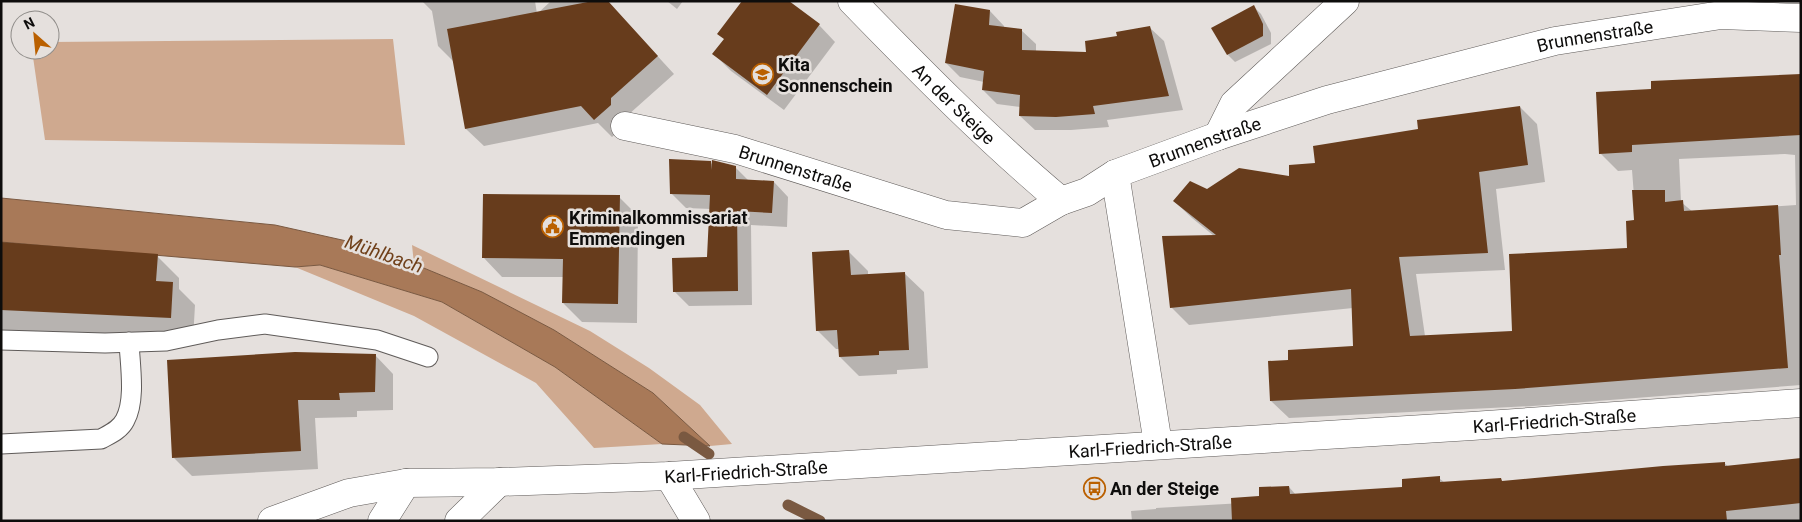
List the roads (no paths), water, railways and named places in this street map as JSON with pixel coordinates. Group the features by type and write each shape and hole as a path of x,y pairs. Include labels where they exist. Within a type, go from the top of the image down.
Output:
{"street":[{"name":"An der Steige","path":"852,1 960,110 1020,167 1061,201"},
{"path":"1218,136 1234,104 1345,1"},
{"name":"Brunnenstraße","path":"625,126 734,149 946,215 1023,222 1061,201 1087,192 1114,174 1218,136 1327,100 1555,41 1721,15 1801,18"},
{"path":"1114,174 1158,444"},
{"name":"Karl-Friedrich-Straße","path":"272,521 349,493 406,483 669,476 1801,403"},
{"path":"669,476 696,521"},
{"path":"459,521 499,482"},
{"path":"382,521 406,483"}],"lane":[{"path":"1,340 166,341 218,330 265,324 377,340 428,357"},
{"path":"1,444 101,439 116,431 125,420 131,400 129,342"}],"water":[{"path":"1,198 275,225 360,244 482,292 554,330 653,393 710,446 662,444 555,367 442,302 320,265 295,267 1,242"}],"waterway":[{"name":"Mühlbach","path":"684,437 709,454"},
{"name":"Mühlbach","path":"788,505 820,521"}],"place":[{"name":"Kita Sonnenschein","path":"762,74"},
{"name":"Kriminalkommissariat Emmendingen","path":"553,227"},
{"name":"An der Steige","path":"1094,488"}]}
